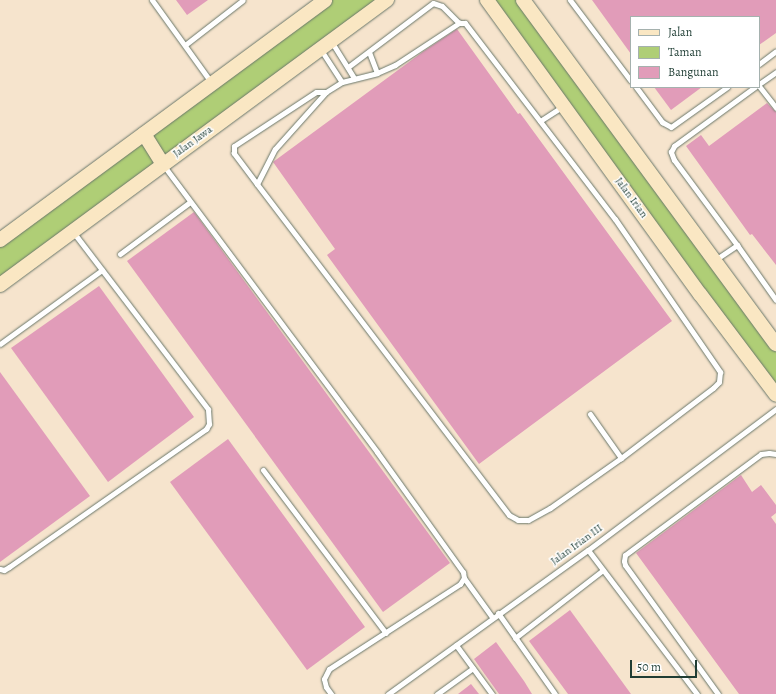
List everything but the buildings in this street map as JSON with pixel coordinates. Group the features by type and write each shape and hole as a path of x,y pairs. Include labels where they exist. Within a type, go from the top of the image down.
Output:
{"street":[{"path":"0,240 325,0"},
{"name":"Jalan Jawa","path":"0,285 162,164 387,0"},
{"name":"Jalan Irian","path":"487,0 700,294 776,395"},
{"path":"523,0 776,344"},
{"path":"144,134 162,164"}],"lane":[{"path":"152,0 212,83"},
{"path":"184,45 243,0"},
{"path":"570,0 630,80"},
{"path":"326,92 316,92 234,146 234,153 512,518 528,520 550,508 621,458 714,388 719,382 720,372 615,219 465,24 459,23 442,6 433,3 348,67"},
{"path":"257,184 275,149 326,92 342,82 377,73 395,65 459,23"},
{"path":"326,45 348,67 354,78"},
{"path":"326,45 342,82"},
{"path":"760,63 776,51"},
{"path":"369,52 377,73"},
{"path":"760,84 776,72"},
{"path":"760,86 776,108"},
{"path":"637,88 662,122 671,127 726,88"},
{"path":"754,88 674,146 671,152 674,160 776,300"},
{"path":"540,121 564,105"},
{"path":"162,164 381,458 463,572 464,578 492,617"},
{"path":"120,254 190,202"},
{"path":"0,569 4,570 9,567 206,429 209,424 208,409 72,232"},
{"path":"715,260 737,245"},
{"path":"0,344 102,270"},
{"name":"Jalan Irian III","path":"388,694 492,617 588,550 776,409"},
{"path":"590,414 621,458"},
{"path":"718,694 625,565 624,560 625,556 761,454 769,452 776,454"},
{"path":"263,470 386,634"},
{"path":"588,550 697,694"},
{"path":"515,638 603,570"},
{"path":"331,694 326,687 324,680 329,669 386,634 460,584 464,578"},
{"path":"498,613 555,694"},
{"path":"456,645 492,694"},
{"path":"438,694 473,668"}],"green space":[{"path":"326,0 387,0 0,284 0,240"},
{"path":"487,0 523,0 776,344 776,394"}]}
